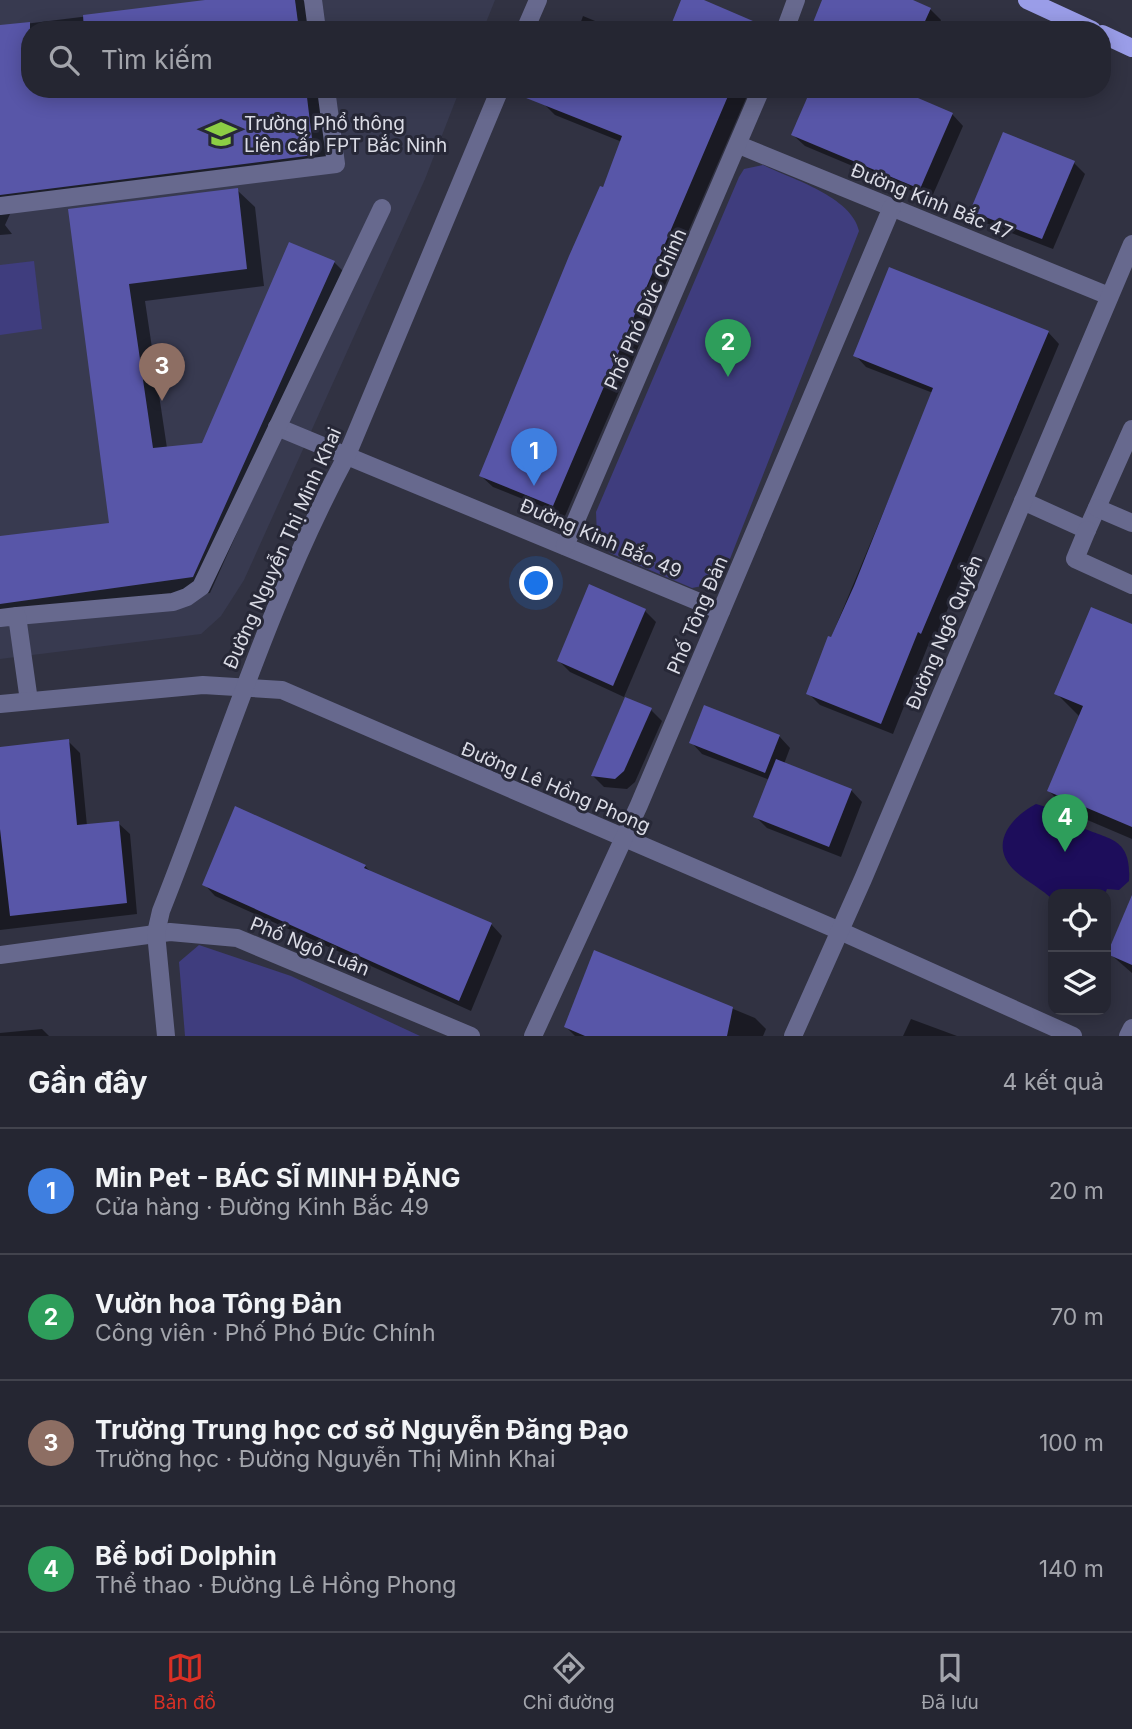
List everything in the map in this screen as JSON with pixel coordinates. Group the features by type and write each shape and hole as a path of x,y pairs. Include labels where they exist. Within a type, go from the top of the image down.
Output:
{"main road":[{"path":"1027,0 1073,21"},
{"path":"1111,38 1132,48"}],"street":[{"path":"313,0 316,21"},
{"path":"529,21 538,0"},
{"path":"788,21 796,0"},
{"path":"0,206 336,164 327,98"},
{"name":"Đường Nguyễn Thị Minh Khai","path":"166,1036 156,933 161,911 244,687 323,500 347,455 496,98"},
{"name":"Phố Phó Đức Chính","path":"565,546 757,98"},
{"name":"Đường Kinh Bắc 47","path":"739,145 1109,296"},
{"name":"Phố Tông Đản","path":"533,1036 721,611 892,207"},
{"path":"29,701 8,617 173,602 187,597 201,587 383,208"},
{"name":"Đường Ngô Quyền","path":"793,1036 1132,244"},
{"name":"Đường Kinh Bắc 49","path":"277,427 721,611"},
{"path":"1132,429 1075,559 1132,585"},
{"path":"1023,501 1087,530"},
{"path":"1097,508 1132,523"},
{"name":"Đường Lê Hồng Phong","path":"0,704 203,685 282,690 840,931 1073,1036"},
{"name":"Phố Ngô Luân","path":"0,955 156,933 194,932 246,941 471,1036"},
{"path":"1128,1036 1132,1028"}],"shaded area":[{"path":"0,0 495,0 487,21 21,21 21,98 456,98 425,179 244,580 221,616 201,634 0,659"},
{"path":"763,165 833,199 854,219 859,231 726,569 707,585 692,588 610,553 597,536 596,512 739,177 744,169"},
{"path":"34,261 42,329 0,335 0,265"},
{"path":"1036,804 1115,841 1126,855 1129,881 1119,890 1048,889 1048,896 1013,869 1003,850 1006,832 1018,816"},
{"path":"199,945 291,976 420,1036 185,1036 179,962"}],"building":[{"path":"205,0 295,0 298,21 83,21 83,15"},
{"path":"681,0 704,0 753,21 673,21"},
{"path":"822,0 913,0 931,8 925,21 814,21"},
{"path":"21,23 21,98 307,98 314,155 0,195 0,25"},
{"path":"526,98 727,98 553,506 479,476 569,256 600,186 603,187 622,136"},
{"path":"807,98 918,98 953,113 920,189 791,135"},
{"path":"1003,132 1075,161 1042,239 970,211"},
{"path":"238,188 247,269 129,284 153,448 202,443 289,242 335,261 193,577 0,604 0,536 109,523 68,209"},
{"path":"889,267 1049,331 921,634 918,632 881,724 806,694 828,636 831,637 854,586 933,388 853,356"},
{"path":"589,584 646,609 613,686 557,661"},
{"path":"1091,607 1132,624 1132,827 1047,791 1083,706 1054,694"},
{"path":"625,697 652,708 624,771 615,779 591,776"},
{"path":"704,705 780,735 765,773 689,743"},
{"path":"69,739 77,825 119,821 127,903 10,916 0,829 0,747"},
{"path":"776,759 852,789 829,847 753,817"},
{"path":"235,806 366,865 364,868 492,923 459,1001 202,885"},
{"path":"1132,895 1132,965 1111,956 1111,945"},
{"path":"594,950 733,1007 727,1036 585,1036 564,1027"}],"place":[{"name":"Trường Phổ thông Liên cấp FPT Bắc Ninh","path":"221,134"},
{"name":"Vườn hoa Tông Đản","path":"728,377"},
{"name":"Trường Trung học cơ sở Nguyễn Đăng Đạo","path":"162,401"},
{"name":"Min Pet - BÁC SĨ MINH ĐẶNG","path":"534,486"},
{"name":"Bể bơi Dolphin","path":"1065,852"}]}
